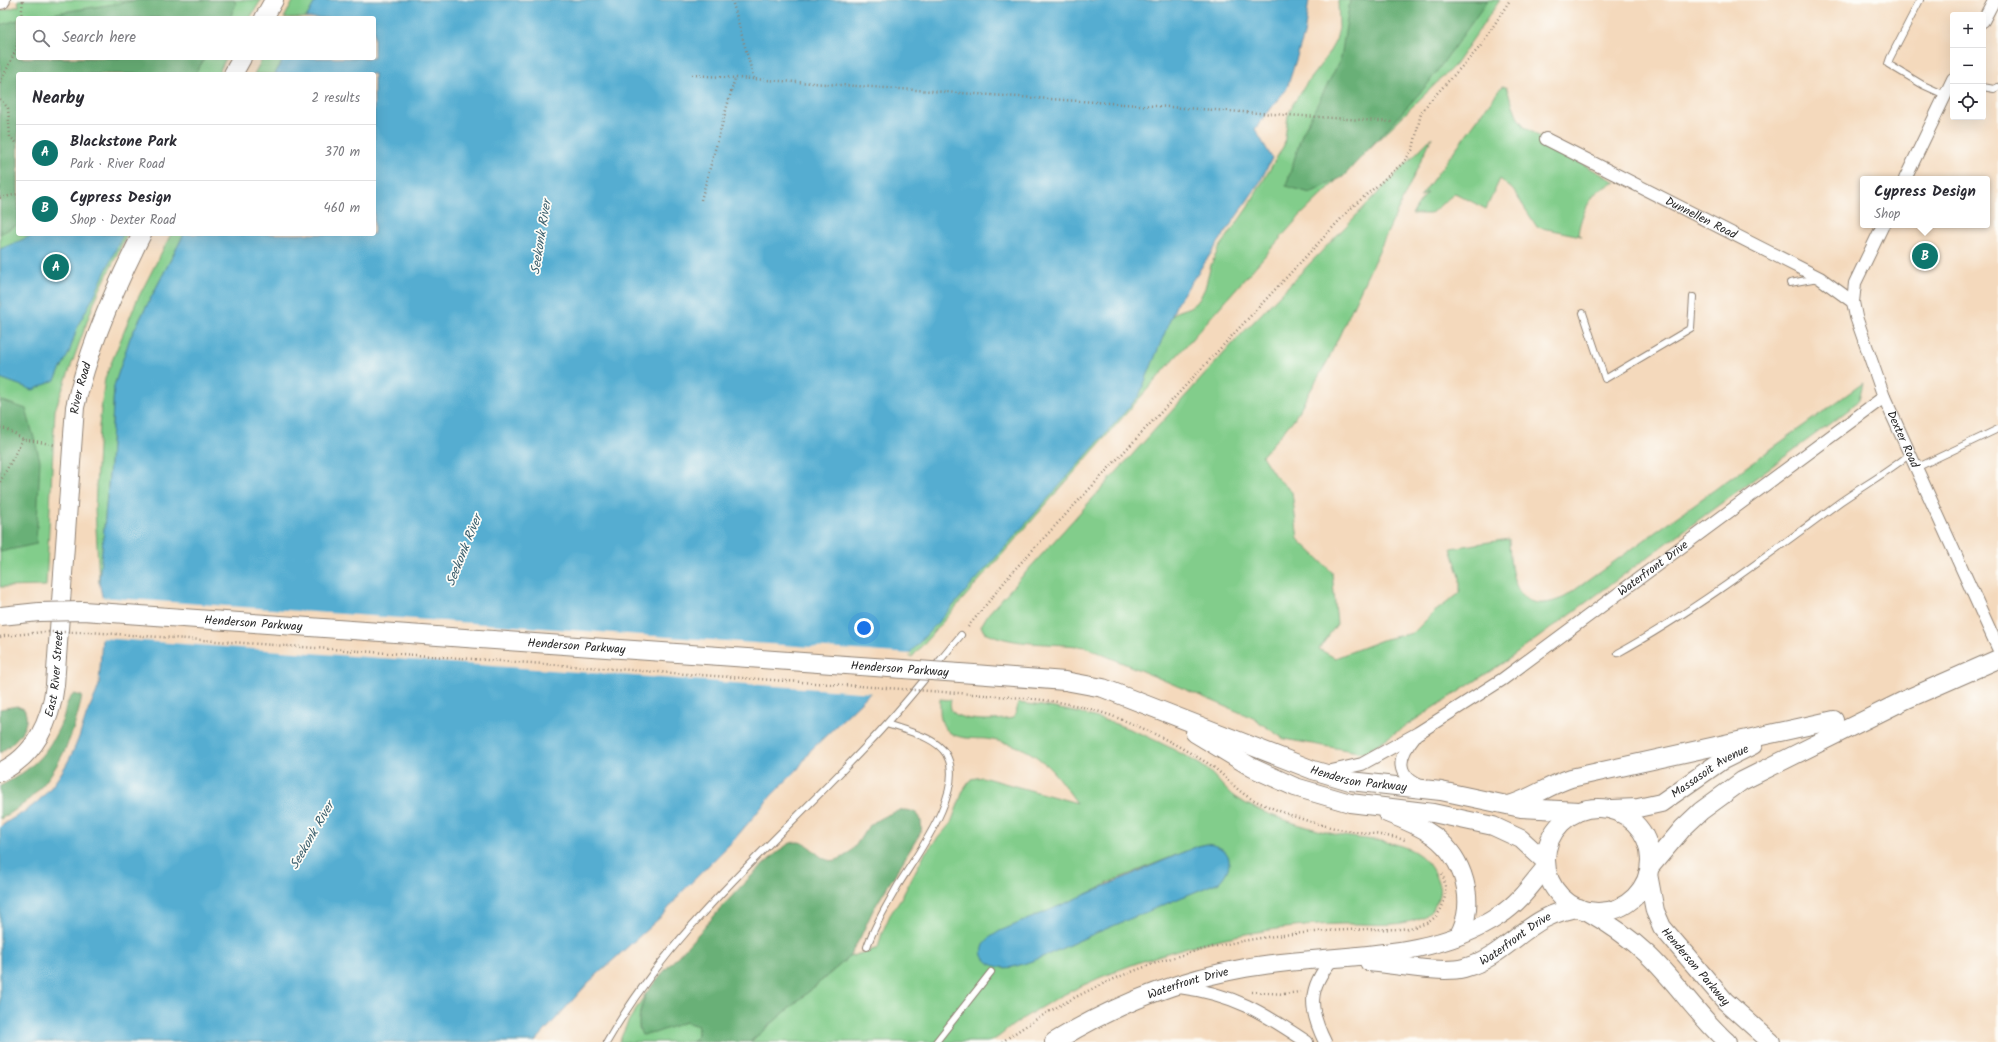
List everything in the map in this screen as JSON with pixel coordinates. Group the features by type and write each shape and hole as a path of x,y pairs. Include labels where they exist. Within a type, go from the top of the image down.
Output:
{"main road":[{"path":"265,16 274,0"},
{"path":"234,72 241,60"},
{"name":"River Road","path":"64,554 75,407 83,372 103,319 141,236"},
{"name":"East River Street","path":"0,772 24,756 35,744 50,716 55,685 64,554"},
{"name":"Henderson Parkway","path":"0,616 39,612 83,611 974,674 1084,684 1103,688 1322,773 1360,782 1429,789 1507,806 1540,810 1579,811 1592,808 1606,809 1625,816 1641,831 1648,846 1649,871 1654,907 1662,927 1725,1001 1771,1042"},
{"name":"Massasoit Avenue","path":"1649,871 1692,819 1710,802 1751,775 1906,699 1998,659"},
{"name":"Massasoit Avenue","path":"1606,809 1638,808 1661,803 1708,770 1742,750 1778,735 1906,699"},
{"name":"Henderson Parkway","path":"1148,705 1253,768 1280,782 1324,797 1366,805 1433,813 1498,828 1521,839 1546,865"},
{"path":"1507,806 1525,800 1550,786 1571,778 1834,720"},
{"path":"1366,805 1391,814 1424,830 1438,840 1455,860 1463,878 1467,896 1467,914 1459,935"},
{"name":"Henderson Parkway","path":"1579,811 1564,820 1553,834 1546,853 1546,865 1550,879 1558,893 1566,901 1623,934 1647,954 1695,1009 1727,1042"},
{"name":"Waterfront Drive","path":"1054,1042 1112,1011 1174,986 1216,974 1260,965 1332,960 1413,948 1459,935 1479,927 1501,914 1519,899 1546,865"},
{"name":"Henderson Parkway","path":"1582,909 1604,912 1625,904 1636,896 1643,886 1649,871"},
{"name":"Waterfront Drive","path":"1332,960 1442,970 1462,969 1497,953 1539,920 1561,911 1582,909"}],"street":[{"path":"1986,15 1994,0"},
{"path":"1906,176 1951,84"},
{"name":"Dunnellen Road","path":"1546,139 1820,278 1853,302"},
{"name":"Dexter Road","path":"1881,228 1855,283 1853,302 1856,317 1884,398 1998,648"},
{"name":"Waterfront Drive","path":"1322,773 1362,764 1418,733 1515,670 1884,398"},
{"name":"Waterfront Drive","path":"1418,733 1404,752 1402,768 1410,780 1429,789"},
{"path":"1325,1042 1314,1016 1312,1002 1320,977 1332,960"},
{"path":"1174,986 1210,993 1248,1005 1307,1042"}],"lane":[{"path":"1920,0 1888,64 1923,85 1945,95"},
{"path":"1986,88 1997,90"},
{"path":"1790,283 1820,278"},
{"path":"1583,312 1605,379 1691,328 1693,297"},
{"path":"1916,468 1998,429"},
{"path":"1618,653 1662,628 1770,554 1842,501 1894,468 1910,454"},
{"path":"607,1042 644,985 692,925 748,864 887,724 961,635"},
{"path":"868,948 878,922 936,822 948,793 951,777 950,765 946,754 938,746 926,739 887,724"},
{"path":"936,1042 991,972"}],"path":[{"path":"21,16 23,0"},
{"path":"732,0 754,79"},
{"path":"961,635 1015,569 1345,214 1403,163 1416,141 1421,113 1429,102 1480,47 1510,0"},
{"path":"0,83 16,50"},
{"path":"692,75 1393,122"},
{"path":"701,200 735,78"},
{"path":"0,99 8,108 10,137 16,142"},
{"path":"0,198 16,194"},
{"path":"0,428 6,429 23,439 71,447"},
{"path":"0,482 23,439"},
{"path":"0,637 43,632 88,632 972,694 1075,705 1112,716 1139,727 1205,761 1220,772 1236,789 1256,801 1299,818 1338,829 1394,837 1410,843"},
{"path":"1002,1042 1047,1012 1105,982 1136,970 1214,946 1241,940 1305,932 1396,929 1424,924 1434,919 1444,902 1446,892 1441,871"},
{"path":"1247,996 1250,992 1283,994 1305,992"}],"green space":[{"path":"18,0 261,0 251,16 16,16 16,60 225,60 219,72 16,72 16,236 126,236 95,300 55,410 46,586 0,587 0,11 19,6"},
{"path":"139,0 234,0 236,4 231,16 38,16"},
{"path":"294,0 316,0 307,16 285,16"},
{"path":"1338,0 1500,0 1455,65 1299,217 912,657 893,653 1168,321 1176,312 1190,307 1199,300 1205,288 1211,265 1218,250 1248,207 1284,145 1288,116 1293,104 1308,81 1326,58 1336,40 1339,28"},
{"path":"1350,0 1488,0 1427,85 1343,177 1310,193 1286,186 1302,134 1341,58"},
{"path":"16,21 16,60 204,60 196,72 16,72 16,225 0,234 0,25"},
{"path":"262,60 283,60 276,72 255,72"},
{"path":"1502,86 1506,87 1518,118 1525,127 1541,138 1556,154 1566,155 1616,182 1604,187 1594,195 1580,223 1578,235 1581,236 1537,227 1513,190 1500,179 1486,209 1455,193 1430,214 1412,214 1427,192 1420,197"},
{"path":"1432,137 1327,362 1294,419 1262,456 1275,476 1292,492 1298,539 1332,572 1337,624 1319,649 1335,658 1385,639 1413,633 1433,613 1460,593 1460,577 1451,548 1509,539 1511,568 1514,580 1519,591 1526,599 1536,603 1549,602 1565,597 1863,383 1859,399 1851,408 1509,659 1364,753 1284,739 1253,718 1085,647 1022,642 997,637 984,632 981,626 988,614 1237,339"},
{"path":"170,236 183,236 130,338 114,386 110,464 99,582 95,509 99,426 105,378 137,300"},
{"path":"0,400 26,409 40,460 36,544 0,552"},
{"path":"74,694 82,696 78,715 72,733 55,768 32,797 17,809 0,819 0,786 21,774 45,752 57,733 67,703"},
{"path":"940,699 951,700 950,705 953,712 965,718 982,720 1013,718 1016,714 1018,703 1044,706 1091,716 1135,731 1179,752 1201,765 1236,798 1246,804 1289,821 1321,831 1387,842 1410,849 1420,855 1435,875 1439,889 1437,902 1428,914 1422,918 1409,922 1389,924 1310,925 1282,928 1225,938 1182,948 1140,962 1079,987 1041,1007 1023,1018 997,1038 987,1042 750,1042 849,957 878,948 882,933 890,915 903,895 925,853 951,823 963,791 971,779 982,777 1077,803 1050,768 1029,752 1003,742 986,739 964,738 953,735 949,732 942,722 940,714","holes":["1207,844 1089,936 1044,956 1012,967 1002,968 1088,895 1110,882 1198,846"]},
{"path":"17,706 24,709 26,722 24,728 16,739 0,753 0,709"},
{"path":"901,810 915,812 918,815 921,821 921,832 873,910 849,957 750,1042 692,1042 698,1035 698,1026 685,1022 655,1033 642,1035 639,1019 646,993 734,894 771,858 788,844 798,842 810,847 826,859 832,861 839,859 851,851 868,827 876,821"},
{"path":"646,993 640,1011 639,1029 670,1026 685,1022 698,1025 698,1035 692,1042 619,1042 628,1022"}],"water":[{"name":"Seekonk River","path":"316,0 1309,0 1304,35 1287,88 1255,129 1272,158 1260,182 1177,303 1139,396 895,669 810,751 798,769 771,796 733,841 681,893 664,914 589,982 535,1042 0,1042 0,827 36,803 61,774 78,741 99,685 104,605 99,582 110,464 114,386 130,338 183,236 376,236 376,72 276,72 283,60 376,60 376,16 307,16"},
{"path":"31,236 122,236 94,296 78,325 69,353 55,380 33,390 0,378 0,249"},
{"path":"1207,844 1222,849 1229,858 1228,870 1219,882 1023,964 1008,968 996,966 986,961 983,956 982,951 987,940 1000,931 1198,846"}],"pier":[{"path":"100,597 912,654 873,693 100,638 102,605"}],"place":[{"name":"Cypress Design","path":"1925,256"},
{"name":"Blackstone Park","path":"56,267"}]}
